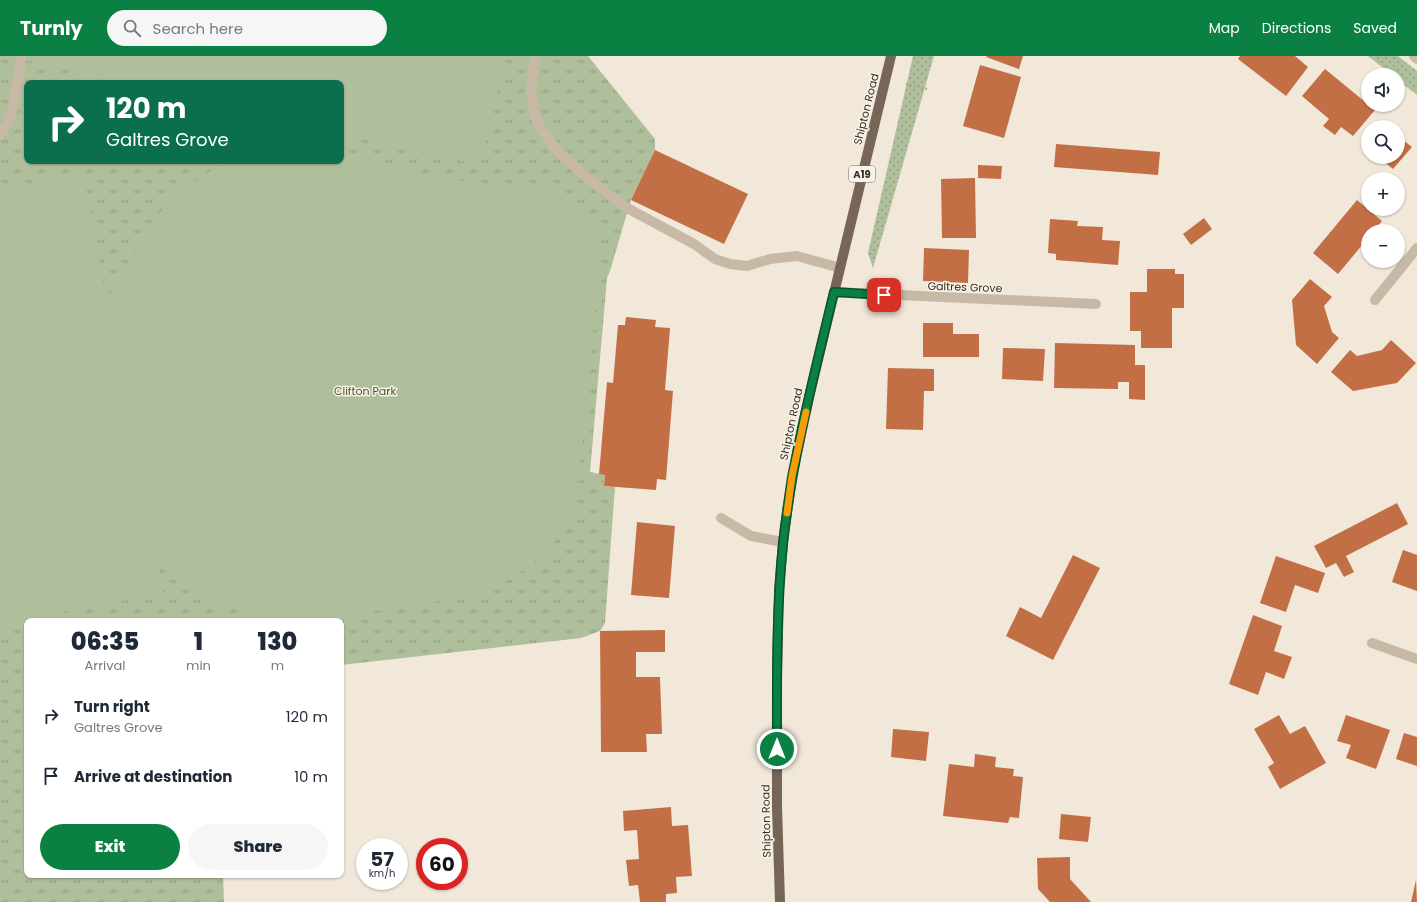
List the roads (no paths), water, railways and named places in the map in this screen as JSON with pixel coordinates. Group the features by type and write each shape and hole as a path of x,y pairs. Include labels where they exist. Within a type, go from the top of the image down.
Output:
{"main road":[{"name":"Shipton Road","path":"780,902 777,807 777,677 779,590 783,542 792,476 810,393 891,56"}],"street":[{"path":"0,135 12,116 22,56"},
{"path":"535,56 531,93 537,123 557,150 586,178 629,209 694,244 715,259 730,264 747,266 770,259 797,256 840,268"},
{"path":"1414,56 1417,59"},
{"path":"1375,300 1417,248"},
{"name":"Galtres Grove","path":"834,292 1096,304"},
{"path":"721,518 751,536 783,542"},
{"path":"1372,643 1417,659"}],"park label":[{"name":"Clifton Park","path":"365,391"}]}
